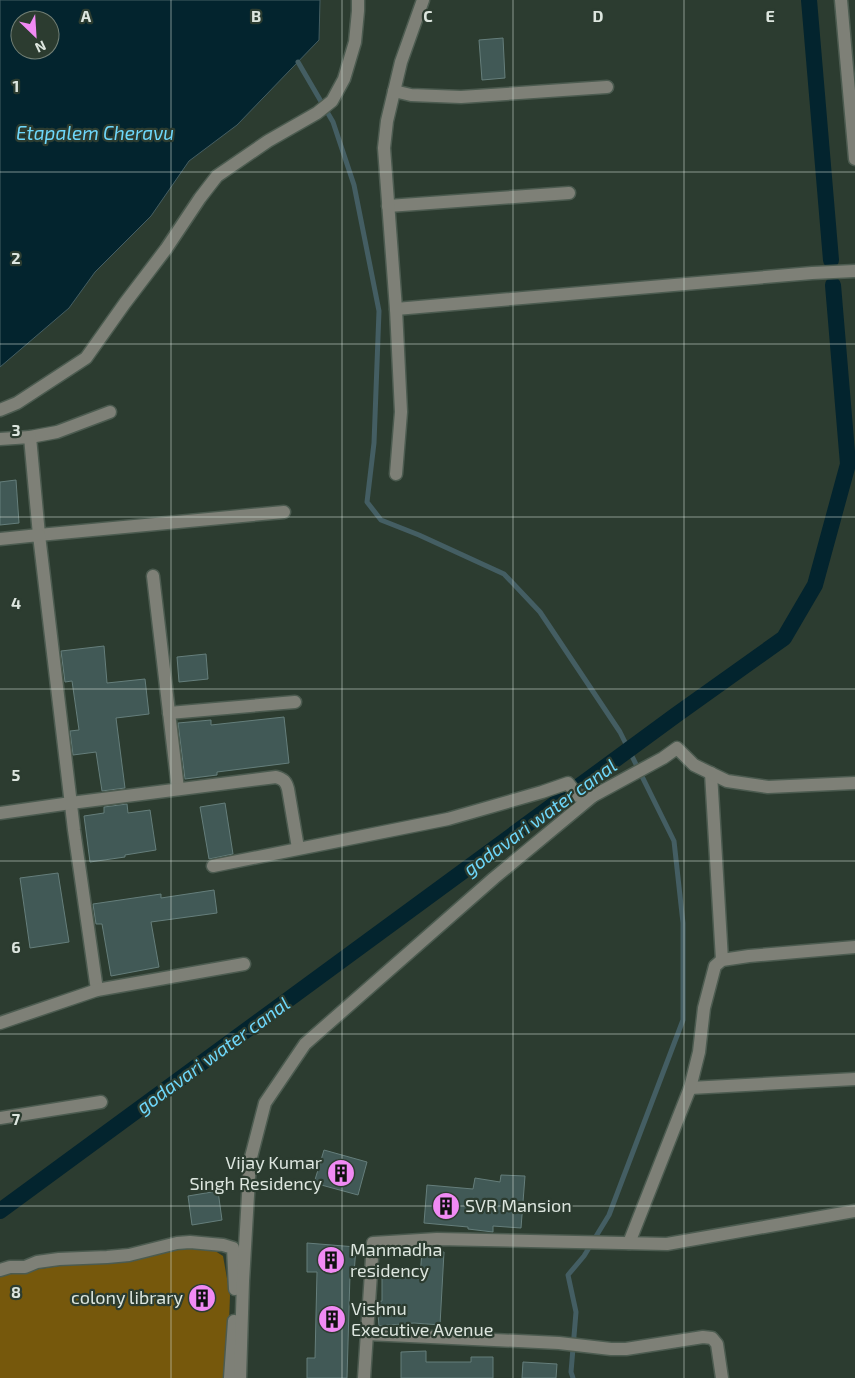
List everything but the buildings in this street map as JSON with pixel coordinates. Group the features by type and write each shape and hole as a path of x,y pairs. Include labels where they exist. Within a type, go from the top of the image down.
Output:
{"street":[{"path":"0,410 17,403 86,358 217,176 268,141 317,113 332,101 344,79 355,42 358,0"},
{"path":"396,474 401,412 396,308 384,148 387,121 401,62 423,0"},
{"path":"841,0 855,159"},
{"path":"394,91 412,95 461,97 607,87"},
{"path":"388,206 569,193"},
{"path":"396,308 855,270"},
{"path":"0,439 30,437 57,432 110,412"},
{"path":"30,437 39,535 71,803 97,990"},
{"path":"0,539 284,512"},
{"path":"153,576 178,789"},
{"path":"169,712 295,702"},
{"path":"240,1378 250,1161 265,1103 305,1044 494,878 593,796 663,758 677,748 694,765 727,781 768,786 855,783"},
{"path":"711,773 722,960"},
{"path":"0,813 276,778 283,779 288,789 298,848"},
{"path":"214,866 448,819 568,783 578,796 593,796"},
{"path":"629,1243 690,1088 699,1052 704,1008 715,966 722,960 749,956 855,947"},
{"path":"0,1023 97,990 244,964"},
{"path":"690,1088 855,1079"},
{"path":"0,1118 101,1102"},
{"path":"364,1378 373,1243 437,1239 667,1244 855,1210"},
{"path":"0,1270 59,1259 129,1255 176,1243 190,1242 223,1245 233,1248 236,1295 230,1378"},
{"path":"367,1334 559,1343 611,1349 703,1337 712,1338 717,1344 722,1378"}],"shaded area":[{"path":"212,1249 223,1256 230,1295 227,1378 0,1378 0,1276 34,1267 40,1269 71,1264 111,1264 162,1250"}],"water":[{"name":"Etapalem Cheravu","path":"0,0 320,0 319,40 237,125 189,161 151,216 95,272 69,308 0,367"}],"waterway":[{"path":"809,0 831,260"},
{"path":"298,62 333,122 354,185 379,311 374,443 367,502 381,520 419,535 504,574 540,612 620,732 674,841 683,923 683,1020 609,1215 584,1256 568,1275 576,1312 571,1372 573,1378"},
{"name":"godavari water canal","path":"0,1211 676,715 784,638 815,585 848,464 833,285"}],"place":[{"name":"Vijay Kumar Singh Residency","path":"341,1173"},
{"name":"SVR Mansion","path":"446,1206"},
{"name":"Manmadha residency","path":"331,1260"},
{"name":"colony library","path":"202,1298"},
{"name":"Vishnu Executive Avenue","path":"332,1319"}]}
